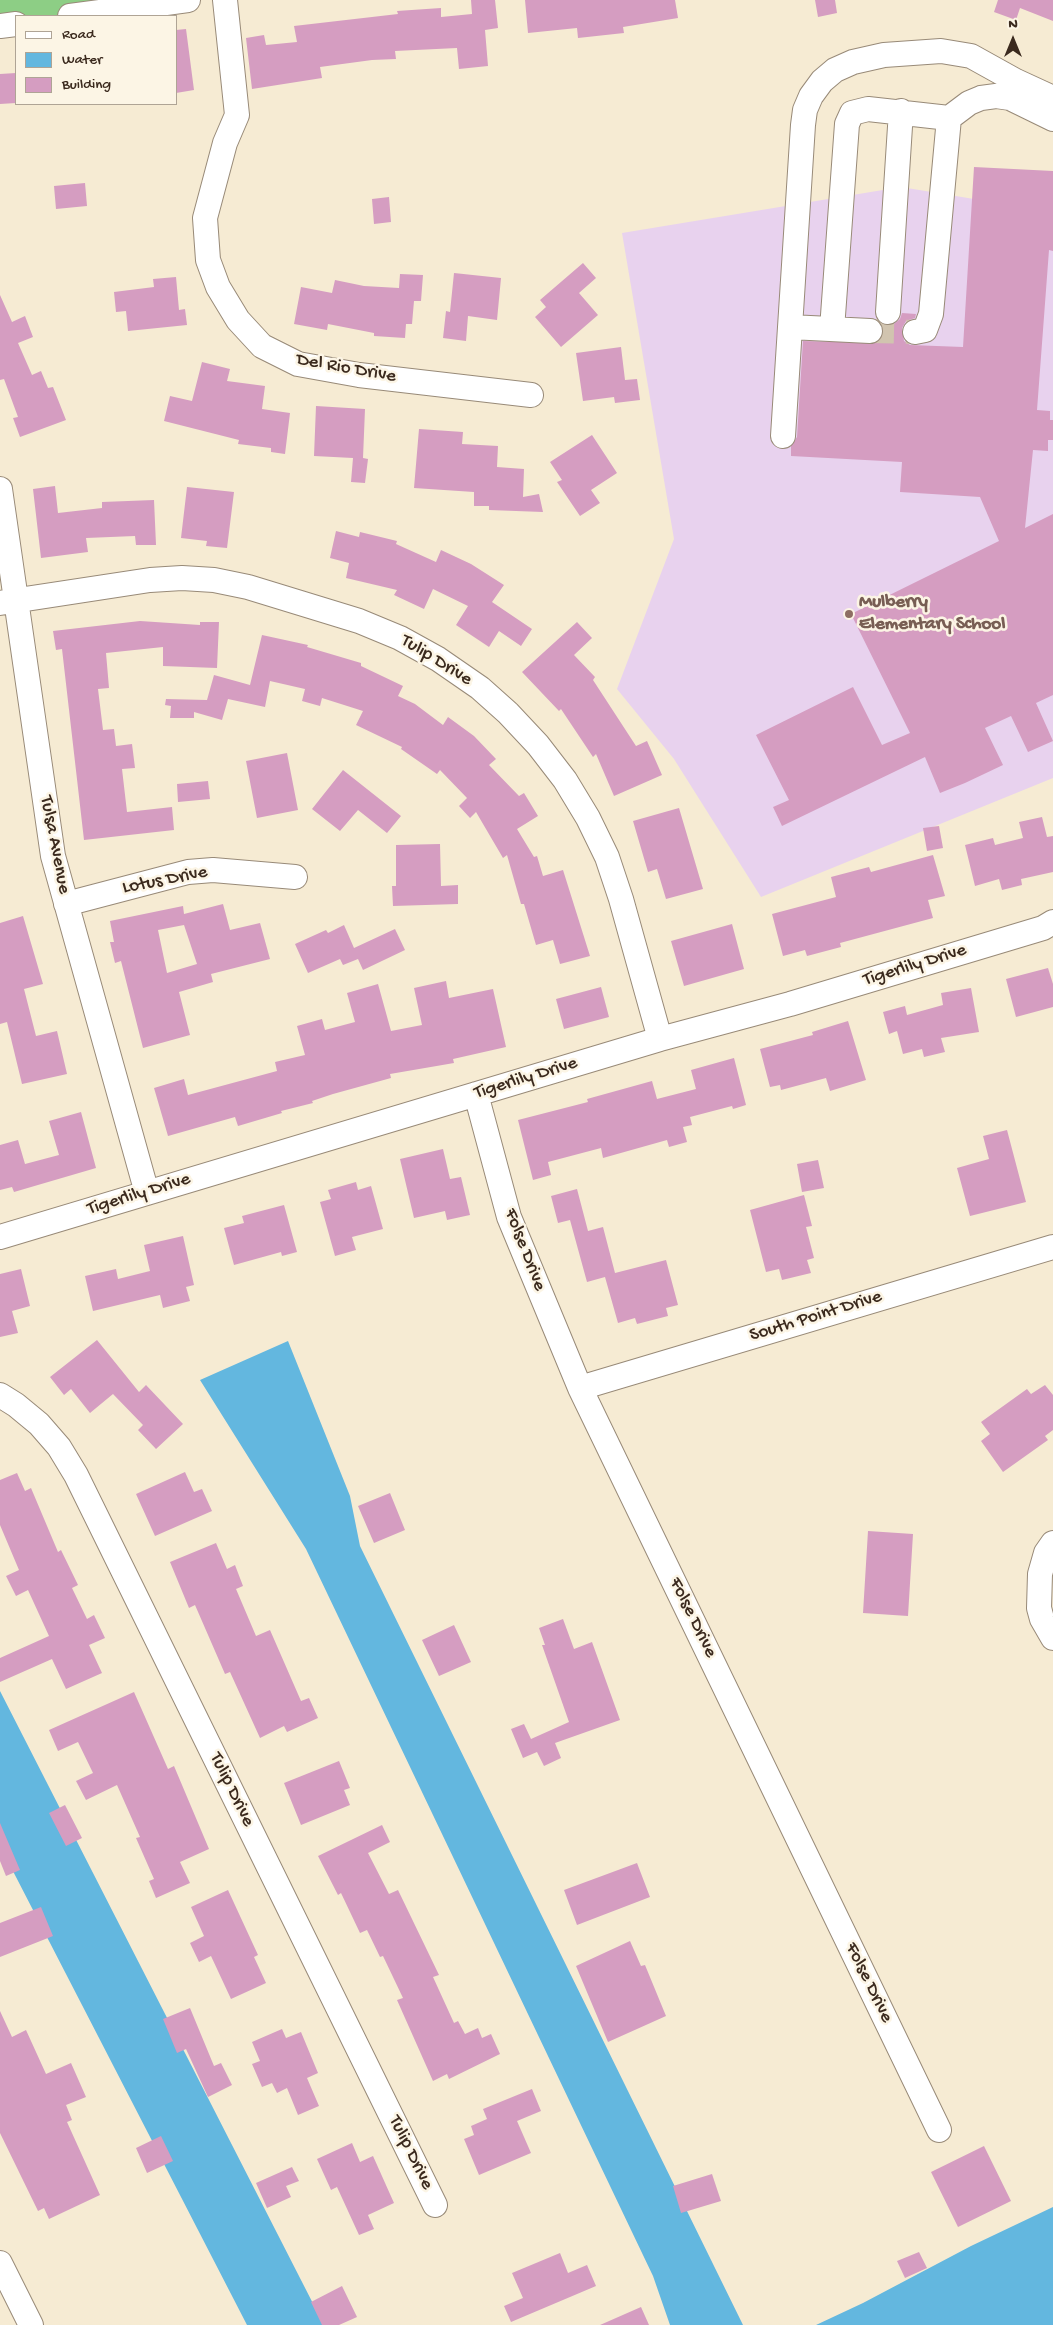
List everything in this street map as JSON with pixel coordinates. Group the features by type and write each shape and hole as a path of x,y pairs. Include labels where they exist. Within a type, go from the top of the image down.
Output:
{"street":[{"path":"77,15 188,0"},
{"name":"Del Rio Drive","path":"226,0 237,115 225,143 205,218 208,260 218,287 238,320 262,346 298,364 359,375 531,395"},
{"path":"0,26 15,24"},
{"path":"782,436 803,125 811,96 822,81 835,70 852,62 884,56 941,50 971,56 1016,81 1053,98"},
{"path":"832,329 848,119 852,113 859,110 901,112 949,118 969,103 981,98 996,96 1010,98 1053,118"},
{"path":"888,312 901,112"},
{"path":"915,332 925,330 931,314 949,118"},
{"path":"790,327 870,331"},
{"name":"Tulsa Avenue","path":"0,489 8,601 53,856 147,1192"},
{"name":"Tulip Drive","path":"8,601 150,580 182,578 214,580 248,587 359,621 400,638 438,659 480,688 508,713 538,745 565,780 588,818 607,858 621,899 660,1039"},
{"name":"Lotus Drive","path":"66,904 188,872 213,870 295,877"},
{"name":"Tigerlily Drive","path":"0,1237 660,1039 799,1002 1043,928 1053,922"},
{"name":"Folse Drive","path":"476,1094 509,1217 580,1388 939,2130"},
{"name":"South Point Drive","path":"580,1388 1053,1247"},
{"name":"Tulip Drive","path":"0,1395 16,1405 39,1424 59,1447 76,1476 435,2205"},
{"path":"1053,1543 1046,1553 1040,1574 1039,1608 1042,1619 1053,1638"},
{"path":"0,2263 31,2325"}],"shaded area":[{"name":"Mulberry Elementary School","path":"901,187 1053,212 1053,778 761,897 674,759 617,689 674,539 622,233"}],"green space":[{"path":"0,0 175,0 88,15 15,15 0,29"}],"water":[{"path":"288,1341 350,1496 360,1546 743,2325 670,2325 653,2276 306,1549 200,1380"},
{"path":"0,1691 324,2325 247,2325 0,1846"},
{"path":"1053,2207 1053,2325 816,2325 863,2303 971,2246"}],"building":[{"path":"471,0 495,0 498,28 485,30 488,66 459,69 457,48 395,51 396,59 372,60 320,67 322,78 252,89 246,38 264,35 266,45 297,42 294,26 398,14 397,11 441,8 441,17 472,14"},
{"path":"525,0 675,0 678,18 623,27 624,33 578,38 577,28 528,33"},
{"path":"815,0 835,0 837,13 818,17"},
{"path":"998,0 1053,0 1053,21 1020,8 1016,20 994,12"},
{"path":"186,29 194,90 178,93 178,30"},
{"path":"15,73 15,103 0,104 0,74"},
{"path":"974,167 1053,171 1053,251 1049,250 1037,410 1050,411 1050,420 1053,420 1053,440 1048,440 1048,451 1033,450 1025,528 1053,514 1053,695 1036,703 1053,741 1028,752 1011,716 985,728 1003,765 940,793 925,757 782,826 773,807 789,800 756,735 853,687 882,745 910,733 851,614 999,541 980,497 900,492 902,462 791,456 791,446 797,437 803,341 876,343 881,339 884,332 882,324 888,326 894,324 900,319 902,313 916,314 915,318 906,321 902,328 904,341 910,345 963,347"},
{"path":"85,183 87,206 56,209 54,186"},
{"path":"389,197 391,222 374,224 372,199"},
{"path":"583,263 596,278 579,293 598,315 561,347 535,317 546,307 540,300"},
{"path":"454,273 501,278 497,320 468,316 466,341 443,338 446,311 450,312"},
{"path":"400,274 423,275 421,301 414,301 412,324 406,324 405,338 374,336 374,333 328,324 327,330 294,324 301,287 332,293 335,280 364,286 399,288"},
{"path":"176,277 179,310 185,309 187,325 128,331 126,311 116,312 114,292 154,287 153,279"},
{"path":"0,295 12,322 25,316 33,337 18,343 32,375 41,371 48,388 53,387 66,420 20,437 13,418 18,417 4,379 0,380"},
{"path":"621,347 625,380 637,379 640,400 615,403 614,397 583,401 576,353"},
{"path":"202,362 230,369 227,381 265,386 262,409 290,413 285,454 271,452 271,448 238,444 239,440 164,421 170,396 192,401"},
{"path":"316,406 365,409 363,458 368,459 365,483 351,482 353,458 314,456"},
{"path":"419,429 463,432 462,444 498,446 497,467 524,469 523,497 539,494 543,512 489,510 489,506 474,506 474,492 414,488"},
{"path":"592,435 617,473 591,490 600,503 580,516 557,482 562,480 550,462"},
{"path":"55,486 58,513 102,508 102,502 154,500 156,545 136,545 135,536 86,538 88,552 41,558 33,489"},
{"path":"187,487 234,492 227,548 206,546 207,541 181,538"},
{"path":"336,531 359,537 360,532 397,541 396,544 436,562 441,550 471,564 504,585 492,602 532,629 521,646 499,631 489,647 456,625 468,606 433,589 424,609 394,595 397,590 346,578 349,563 330,558"},
{"path":"140,621 200,625 200,622 219,622 217,668 163,666 163,647 106,653 109,688 98,689 103,730 114,729 116,746 132,744 135,768 122,769 127,812 172,807 174,830 84,840 62,649 56,650 53,631"},
{"path":"577,622 592,638 574,655 595,677 593,680 636,746 647,741 662,775 614,796 596,754 593,757 561,709 559,711 522,672"},
{"path":"262,635 308,645 307,647 361,663 361,666 403,686 398,696 415,704 443,725 448,717 474,736 496,759 489,765 519,796 524,793 538,816 517,829 534,857 537,856 543,876 563,870 590,956 560,964 553,940 536,945 524,904 521,904 507,855 503,858 476,812 470,818 459,806 467,798 440,770 437,774 401,749 402,747 356,725 363,711 322,698 320,706 302,701 305,689 270,681 265,707 228,699 222,720 194,712 194,718 170,718 171,706 165,705 166,699 207,700 214,675 250,685"},
{"path":"287,753 298,810 257,818 246,761"},
{"path":"343,770 401,816 387,833 358,810 340,831 312,809"},
{"path":"208,781 210,799 178,802 177,784"},
{"path":"679,808 703,889 666,899 657,869 648,872 633,821"},
{"path":"1042,817 1047,837 1053,836 1053,872 1021,879 1022,885 1002,890 999,879 975,886 965,845 993,838 995,845 1023,838 1019,822"},
{"path":"939,826 943,848 927,851 923,828"},
{"path":"440,844 441,886 458,885 458,904 393,906 392,886 396,886 396,845"},
{"path":"933,855 945,896 928,900 933,918 840,943 841,947 807,956 805,950 783,956 772,914 836,897 831,877 869,867 871,872"},
{"path":"223,904 230,930 260,923 270,959 211,974 213,982 179,992 190,1035 143,1048 121,961 115,963 110,942 114,942 110,921 183,906 184,914","holes":["184,925 197,964 167,973 158,930"]},
{"path":"23,916 43,984 24,989 36,1036 57,1031 67,1074 22,1084 7,1022 0,1024 0,923"},
{"path":"732,924 744,969 684,986 671,941"},
{"path":"344,925 354,948 395,929 405,950 363,970 358,959 343,965 340,959 308,973 295,944 326,930 328,933"},
{"path":"1048,968 1053,984 1053,1007 1016,1017 1006,979"},
{"path":"446,981 449,998 493,989 506,1047 453,1059 454,1063 390,1074 391,1078 333,1094 312,1101 313,1103 281,1111 282,1113 238,1126 235,1117 168,1136 154,1088 184,1079 188,1095 277,1071 275,1062 305,1055 297,1026 322,1019 325,1030 355,1022 347,993 378,984 391,1031 422,1025 414,988"},
{"path":"601,987 609,1017 564,1029 556,999"},
{"path":"971,988 979,1032 941,1038 945,1052 924,1057 922,1049 903,1054 897,1031 889,1034 883,1012 905,1006 907,1015 943,1005 941,993"},
{"path":"848,1021 866,1080 830,1091 826,1078 781,1090 780,1085 770,1087 760,1049 813,1035 812,1032"},
{"path":"734,1058 746,1105 733,1109 732,1106 690,1117 692,1125 683,1127 687,1142 669,1147 667,1140 603,1158 601,1148 548,1162 551,1175 533,1180 518,1120 588,1102 587,1099 652,1081 657,1099 696,1089 691,1070"},
{"path":"81,1112 96,1168 14,1192 12,1187 0,1190 0,1145 18,1140 25,1164 59,1155 49,1121"},
{"path":"1007,1130 1026,1202 970,1216 957,1168 989,1159 983,1136"},
{"path":"443,1149 450,1179 461,1177 470,1215 447,1220 445,1211 414,1218 400,1159"},
{"path":"818,1160 824,1188 802,1192 797,1164"},
{"path":"356,1182 358,1190 371,1186 383,1229 352,1237 356,1250 335,1256 320,1202 331,1199 328,1190"},
{"path":"577,1189 588,1231 603,1227 615,1273 666,1260 678,1305 666,1308 668,1316 637,1324 635,1318 618,1323 605,1277 587,1282 570,1220 558,1223 551,1196"},
{"path":"804,1195 812,1226 806,1227 814,1258 807,1260 811,1273 782,1280 779,1269 766,1272 750,1210"},
{"path":"284,1205 297,1252 282,1256 281,1252 234,1265 224,1228 244,1223 242,1216"},
{"path":"183,1236 194,1285 186,1287 190,1301 163,1308 160,1295 93,1311 85,1276 116,1269 118,1279 150,1271 144,1245"},
{"path":"21,1269 30,1306 12,1311 18,1333 0,1337 0,1274"},
{"path":"97,1340 139,1392 146,1385 183,1424 156,1449 138,1430 143,1425 113,1394 90,1413 71,1389 64,1395 50,1377"},
{"path":"1045,1385 1053,1395 1053,1430 1045,1436 1048,1440 1003,1472 981,1441 990,1434 981,1422 1027,1389 1031,1394"},
{"path":"185,1472 194,1492 202,1489 212,1511 155,1536 136,1494"},
{"path":"17,1473 25,1491 31,1488 58,1552 61,1550 78,1585 72,1588 87,1619 94,1615 105,1638 89,1645 102,1673 66,1689 52,1659 0,1682 0,1658 49,1636 28,1590 16,1596 6,1576 19,1570 0,1525 0,1480"},
{"path":"390,1493 405,1530 374,1543 358,1506"},
{"path":"868,1531 913,1534 908,1616 863,1613"},
{"path":"216,1543 227,1569 235,1565 243,1586 236,1589 256,1636 270,1630 301,1701 309,1698 318,1718 287,1732 284,1726 260,1738 230,1672 225,1674 195,1605 189,1608 170,1562"},
{"path":"563,1619 574,1649 592,1642 620,1720 555,1743 561,1758 544,1766 537,1752 523,1758 511,1729 524,1724 531,1739 569,1722 542,1645 545,1645 539,1628"},
{"path":"454,1625 471,1662 439,1676 422,1640"},
{"path":"134,1692 168,1769 174,1766 209,1849 180,1862 190,1883 156,1898 149,1881 154,1879 136,1838 140,1837 117,1785 86,1800 76,1781 93,1773 78,1742 58,1751 49,1730"},
{"path":"339,1761 350,1788 344,1790 350,1805 301,1825 284,1783"},
{"path":"65,1805 82,1838 66,1846 49,1813"},
{"path":"0,1823 20,1870 6,1876 0,1861"},
{"path":"382,1825 390,1842 368,1853 389,1894 398,1890 439,1975 433,1977 454,2023 458,2021 465,2034 478,2028 482,2038 491,2034 500,2054 449,2079 447,2074 433,2081 397,2000 403,1998 383,1956 380,1957 367,1930 360,1933 341,1893 338,1895 318,1856"},
{"path":"637,1863 650,1897 577,1925 564,1890"},
{"path":"228,1890 258,1955 254,1957 266,1983 231,1999 211,1956 199,1962 190,1943 204,1936 191,1907"},
{"path":"41,1907 53,1936 0,1957 0,1923"},
{"path":"630,1941 641,1966 645,1965 666,2016 608,2042 576,1966"},
{"path":"190,2008 214,2066 221,2063 232,2085 208,2097 186,2049 177,2053 163,2019"},
{"path":"0,2011 12,2037 26,2030 46,2074 71,2063 86,2097 66,2105 72,2120 67,2122 100,2195 49,2219 44,2208 38,2211 0,2133"},
{"path":"282,2029 286,2038 301,2032 318,2073 307,2078 319,2106 298,2115 287,2088 277,2093 272,2083 262,2087 252,2064 260,2061 252,2042"},
{"path":"532,2089 541,2111 517,2121 531,2153 479,2175 464,2139 474,2135 471,2126 487,2119 483,2109"},
{"path":"161,2136 173,2161 147,2173 136,2148"},
{"path":"352,2143 360,2162 373,2156 394,2203 368,2215 374,2229 359,2235 337,2187 331,2190 317,2159"},
{"path":"984,2146 1011,2201 958,2227 931,2172"},
{"path":"292,2167 299,2181 286,2186 291,2197 267,2208 256,2183"},
{"path":"712,2174 721,2201 681,2213 673,2186"},
{"path":"919,2252 927,2268 905,2278 897,2261"},
{"path":"560,2253 568,2273 587,2265 596,2286 511,2322 504,2306 523,2298 512,2273"},
{"path":"342,2286 357,2317 339,2325 322,2325 311,2302"},
{"path":"641,2307 649,2325 600,2325"}],"tunnel":[{"path":"870,331 915,332"}],"place":[{"name":"Mulberry Elementary School","path":"849,614"}]}
